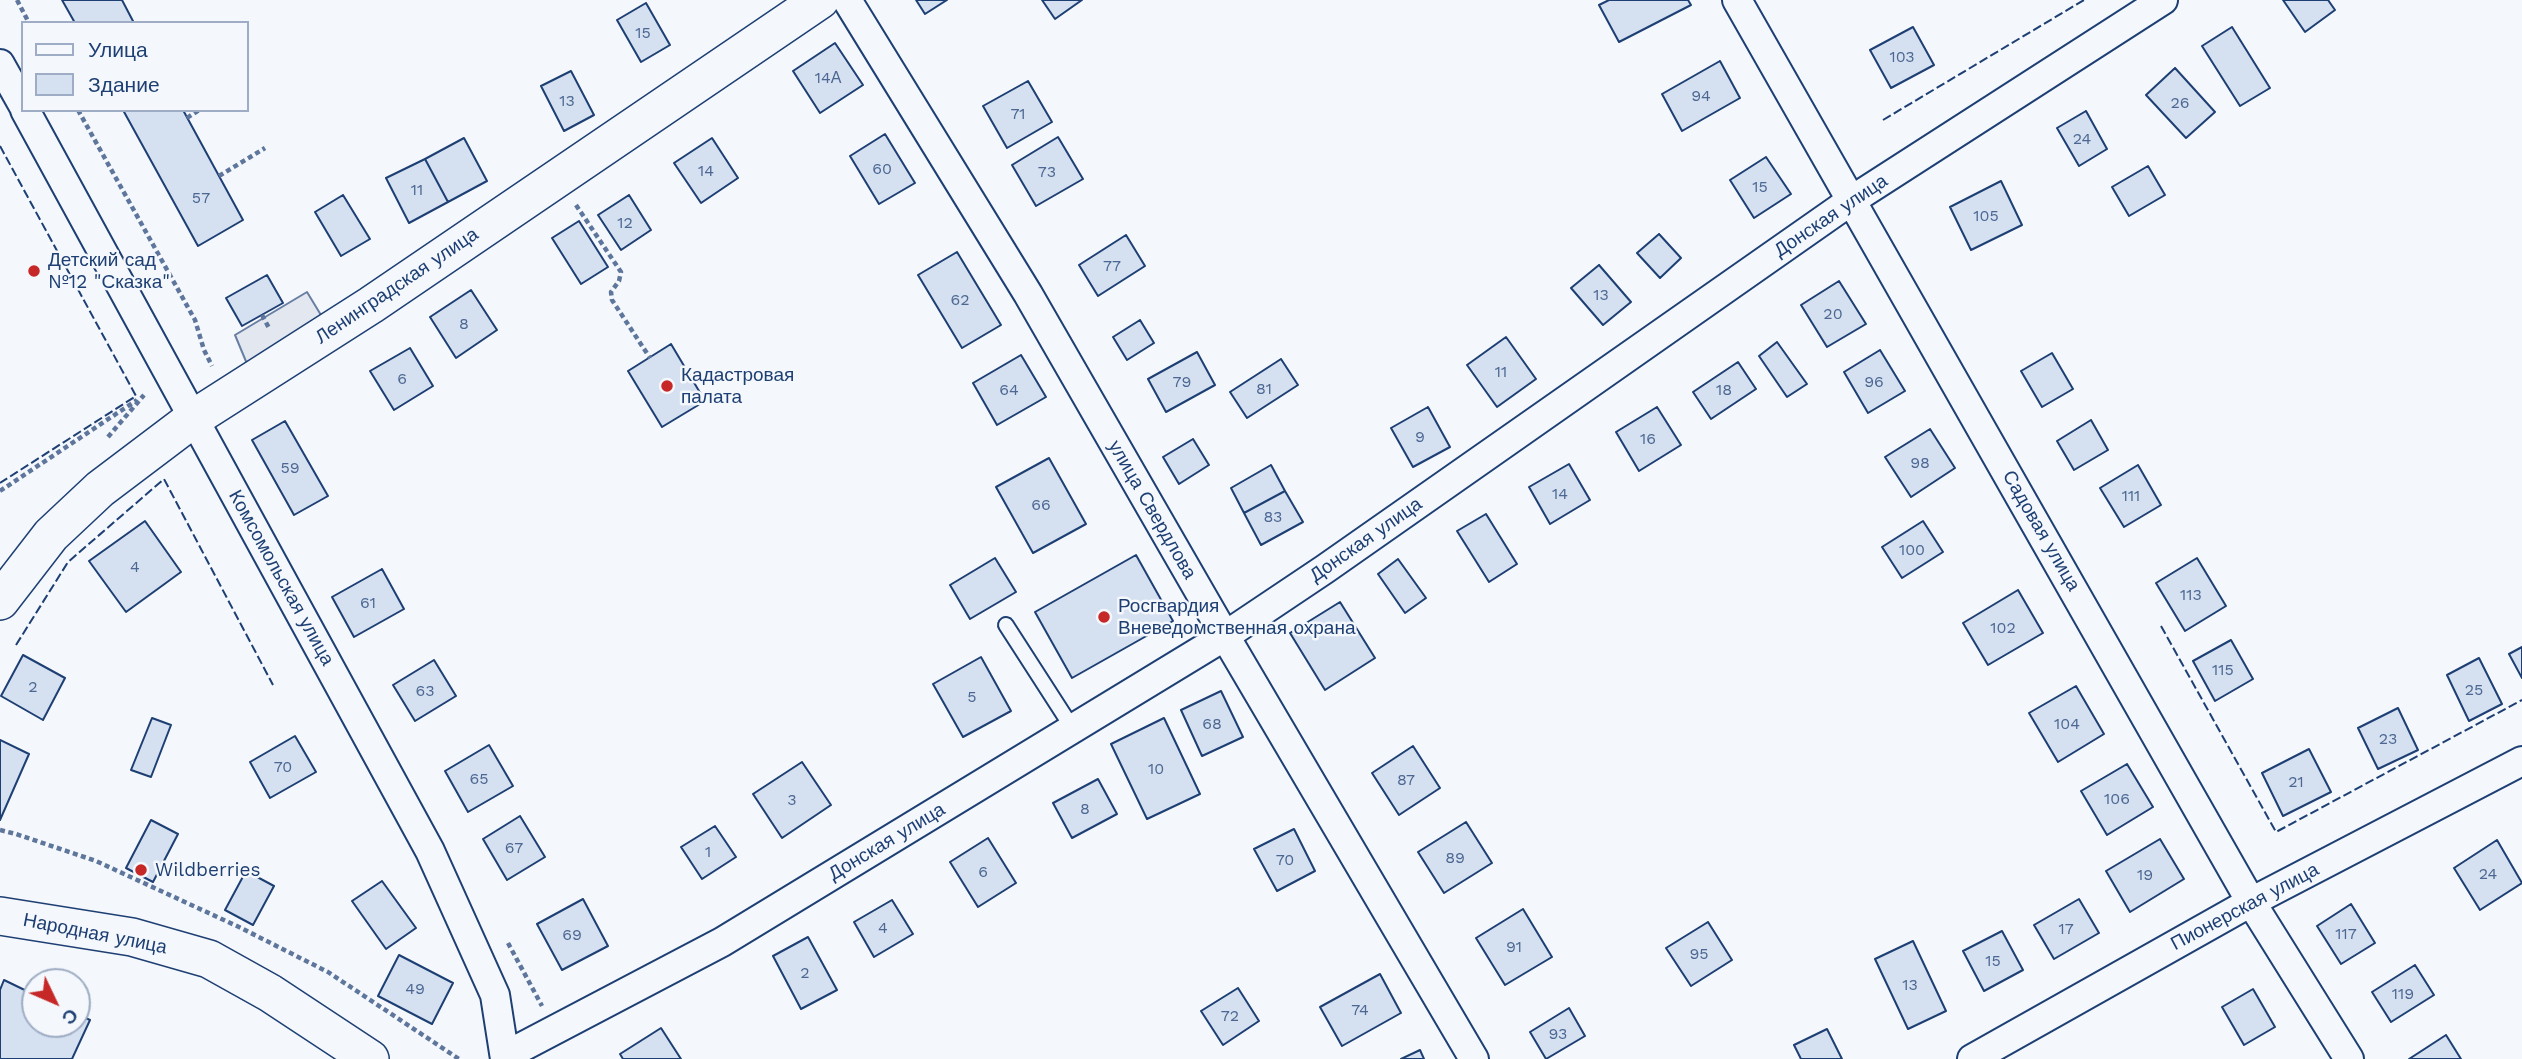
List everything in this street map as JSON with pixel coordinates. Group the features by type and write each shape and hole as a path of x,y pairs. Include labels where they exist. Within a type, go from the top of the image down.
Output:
{"street":[{"name":"Ленинградская улица","path":"0,601 51,535 100,489 194,418 370,305 820,0"},
{"name":"улица Свердлова","path":"847,0 1028,294 1474,1059"},
{"name":"Садовая улица","path":"1737,0 2251,902 2349,1059"},
{"name":"Донская улица","path":"505,1058 722,942 1225,636 1852,200 2163,0"},
{"path":"0,64 21,102"},
{"name":"Комсомольская улица","path":"26,112 430,851 495,995 505,1058"},
{"name":"Пионерская улица","path":"1972,1059 2251,902 2522,761"},
{"name":"Народная улица","path":"0,916 132,937 209,959 270,993 370,1059"}],"lane":[{"path":"1006,625 1073,729"}],"path":[{"path":"17,0 28,21"},
{"path":"187,118 196,112"},
{"path":"219,176 265,148"},
{"path":"558,178 621,272 619,281 611,292 612,300 650,358"},
{"path":"262,314 269,328"},
{"path":"0,491 144,395"}],"shaded area":[{"path":"307,292 327,325 250,371 235,335"}],"building":[{"path":"62,0 122,0 133,21 74,21"},
{"path":"916,0 947,0 925,14"},
{"path":"1042,0 1082,0 1055,19"},
{"path":"1609,0 1688,0 1691,5 1619,42 1599,5"},
{"path":"2283,0 2328,0 2335,10 2305,32"},
{"path":"646,3 670,45 641,62 617,20"},
{"path":"1913,27 1934,65 1891,88 1870,50"},
{"path":"2232,27 2270,88 2240,106 2202,46"},
{"path":"835,43 863,85 820,113 793,71"},
{"path":"1720,61 1740,98 1682,131 1662,94"},
{"path":"2175,68 2215,112 2186,138 2146,95"},
{"path":"571,71 594,115 564,131 541,86"},
{"path":"1028,81 1052,122 1007,148 983,106"},
{"path":"2086,111 2107,149 2079,166 2057,128"},
{"path":"124,112 184,112 243,220 198,246"},
{"path":"885,134 915,183 879,204 850,156"},
{"path":"1058,137 1083,179 1036,206 1012,165"},
{"path":"464,138 487,181 448,202 425,159"},
{"path":"712,138 738,178 701,203 674,163"},
{"path":"1766,157 1791,194 1754,218 1730,180"},
{"path":"425,159 448,202 409,223 386,178"},
{"path":"2148,166 2165,195 2129,216 2112,187"},
{"path":"2001,181 2022,225 1971,250 1950,207"},
{"path":"343,195 370,239 341,256 315,212"},
{"path":"629,195 651,230 621,250 598,215"},
{"path":"579,221 608,267 581,284 552,238"},
{"path":"1659,234 1681,258 1660,278 1637,253"},
{"path":"1126,235 1145,266 1098,296 1079,265"},
{"path":"957,252 1001,325 962,348 918,275"},
{"path":"1599,265 1631,302 1603,325 1571,288"},
{"path":"267,275 283,303 242,326 226,298"},
{"path":"1839,281 1866,324 1827,347 1801,305"},
{"path":"471,290 497,330 456,358 430,317"},
{"path":"1140,320 1154,343 1127,360 1113,337"},
{"path":"1506,337 1536,379 1497,407 1467,365"},
{"path":"1777,342 1807,384 1787,397 1759,356"},
{"name":"Кадастровая палата","path":"671,344 705,401 662,427 628,371"},
{"path":"410,348 433,386 394,410 370,371"},
{"path":"1880,350 1905,391 1868,413 1844,372"},
{"path":"1197,352 1215,385 1166,412 1148,379"},
{"path":"2052,353 2073,389 2042,407 2021,371"},
{"path":"1021,355 1046,397 997,425 973,383"},
{"path":"1281,359 1298,385 1247,418 1230,392"},
{"path":"1738,362 1756,389 1711,419 1693,392"},
{"path":"1428,407 1450,447 1413,467 1391,428"},
{"path":"1657,407 1681,445 1639,471 1616,432"},
{"path":"2091,420 2108,450 2074,470 2057,441"},
{"path":"285,421 328,496 294,515 252,440"},
{"path":"1930,429 1955,468 1911,497 1885,457"},
{"path":"1193,439 1209,465 1179,484 1163,457"},
{"path":"1049,458 1086,524 1033,553 996,487"},
{"path":"1569,464 1590,500 1550,524 1529,487"},
{"path":"1271,465 1285,491 1244,513 1231,488"},
{"path":"2138,465 2161,505 2124,527 2100,488"},
{"path":"1285,491 1303,522 1261,545 1244,513"},
{"path":"1486,514 1517,564 1489,582 1457,531"},
{"path":"145,521 181,572 126,612 89,561"},
{"path":"1923,521 1943,552 1902,578 1882,547"},
{"name":"Росгвардия Вневедомственная охрана","path":"1136,555 1173,621 1072,678 1035,612"},
{"path":"995,558 1016,592 970,619 950,585"},
{"path":"2197,558 2226,606 2185,631 2156,583"},
{"path":"1398,559 1426,598 1405,613 1378,574"},
{"path":"382,569 404,609 354,637 332,597"},
{"path":"2018,590 2043,633 1988,665 1963,623"},
{"path":"1340,602 1375,658 1325,690 1290,633"},
{"path":"2231,640 2253,679 2215,701 2193,661"},
{"path":"2522,647 2522,678 2509,654"},
{"path":"23,655 65,678 43,720 1,696"},
{"path":"981,657 1011,711 963,737 933,684"},
{"path":"2479,658 2502,704 2469,721 2447,675"},
{"path":"434,660 456,696 415,721 393,685"},
{"path":"2076,686 2104,734 2058,762 2029,713"},
{"path":"1221,691 1243,737 1202,756 1181,710"},
{"path":"2398,708 2418,750 2378,769 2358,728"},
{"path":"152,718 171,725 151,777 131,770"},
{"path":"1164,718 1200,794 1147,819 1111,744"},
{"path":"295,736 316,772 270,798 250,762"},
{"path":"0,740 29,754 0,820"},
{"path":"489,745 513,786 468,812 445,771"},
{"path":"1413,746 1440,788 1399,815 1372,773"},
{"path":"2309,749 2331,792 2283,816 2262,773"},
{"path":"802,762 831,805 782,838 753,794"},
{"path":"2127,764 2153,807 2107,835 2081,791"},
{"path":"1098,779 1117,814 1072,838 1053,803"},
{"path":"520,816 545,857 507,880 483,839"},
{"path":"151,820 178,834 153,882 126,868"},
{"path":"1466,822 1492,863 1444,893 1418,852"},
{"path":"715,826 736,857 702,879 681,847"},
{"path":"1294,829 1315,871 1277,891 1254,849"},
{"path":"988,838 1016,883 978,907 950,862"},
{"path":"2160,839 2184,879 2130,912 2106,871"},
{"path":"2497,840 2522,883 2480,910 2454,868"},
{"path":"246,871 274,886 253,925 225,910"},
{"path":"382,881 416,928 386,949 352,901"},
{"path":"583,899 608,946 562,970 537,924"},
{"path":"2079,899 2099,933 2054,959 2034,925"},
{"path":"892,900 913,934 874,957 854,922"},
{"path":"2351,904 2375,943 2341,964 2317,926"},
{"path":"1523,909 1552,957 1505,985 1476,938"},
{"path":"1708,922 1732,960 1691,986 1666,948"},
{"path":"2002,931 2023,970 1984,991 1963,951"},
{"path":"808,937 837,990 801,1009 773,956"},
{"path":"1913,941 1946,1011 1908,1029 1875,959"},
{"path":"399,955 453,983 432,1024 378,996"},
{"path":"2415,965 2434,995 2391,1022 2372,992"},
{"path":"1380,974 1401,1013 1342,1046 1320,1007"},
{"path":"4,980 21,988 21,1038 82,1038 72,1059 0,1059 0,990"},
{"path":"1238,988 1259,1021 1223,1045 1201,1011"},
{"path":"2253,989 2275,1027 2244,1045 2222,1007"},
{"path":"1569,1008 1585,1036 1546,1059 1530,1032"},
{"path":"661,1028 681,1059 623,1059 620,1054"},
{"path":"1827,1029 1842,1059 1801,1059 1794,1045"},
{"path":"2446,1035 2461,1059 2409,1059"},
{"path":"1420,1050 1424,1059 1401,1059"}],"fence":[{"path":"1883,120 2084,0"},
{"path":"0,146 136,396 0,483"},
{"path":"16,645 68,562 164,479 273,685"},
{"path":"2161,626 2276,832 2522,700"}],"place":[{"name":"Детский сад №12 \"Сказка\"","path":"34,271"},
{"name":"Кадастровая палата","path":"667,386"},
{"name":"Росгвардия Вневедомственная охрана","path":"1104,617"},
{"name":"Wildberries","path":"141,870"}]}
